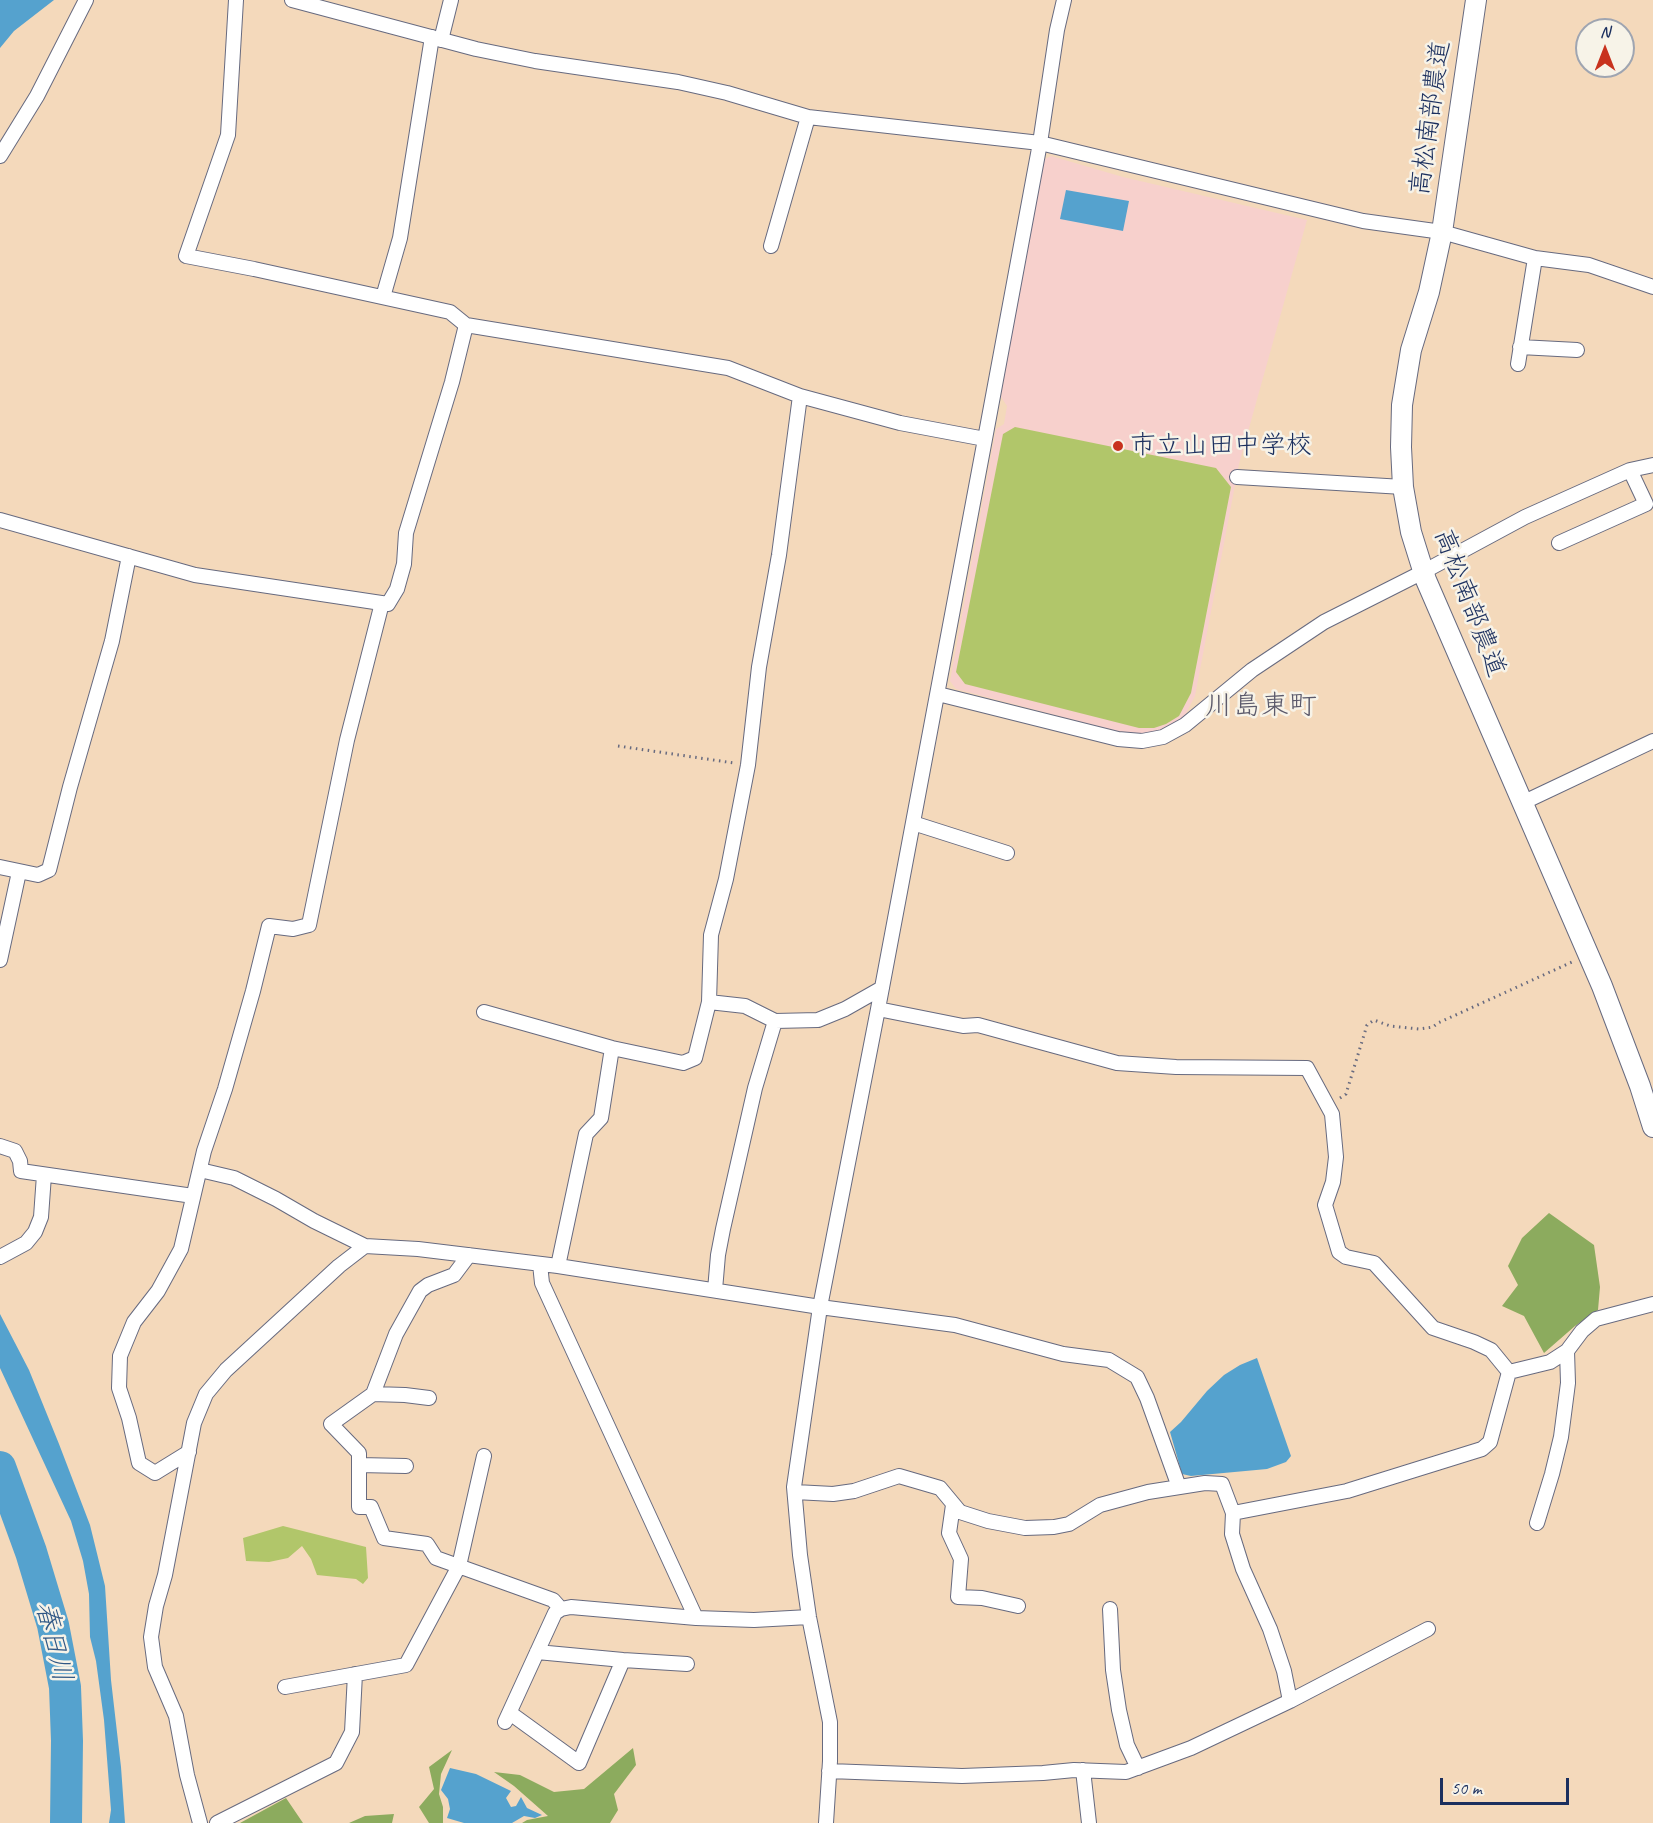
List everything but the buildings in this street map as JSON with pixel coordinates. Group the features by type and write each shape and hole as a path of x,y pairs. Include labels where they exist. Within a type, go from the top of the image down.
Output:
{"street":[{"path":"0,156 37,96 86,0"},
{"path":"236,0 228,135 186,256 450,312 466,325 728,368 800,396 900,423 985,439"},
{"path":"292,0 476,49 535,61 678,82 727,93 808,117 1040,143 1363,221 1442,232 1535,258 1589,265 1653,287"},
{"path":"383,297 400,238 436,38 451,0"},
{"path":"826,1823 830,1771 830,1722 809,1617 800,1555 795,1492 820,1307 938,694 1040,143 1057,30 1064,0"},
{"name":"高松南部農道","path":"1476,0 1442,232 1429,292 1411,350 1402,405 1403,487 1411,532 1423,572 1646,1083 1653,1127"},
{"path":"771,246 808,117"},
{"path":"1518,364 1535,258"},
{"path":"0,520 195,575 388,604 397,589 404,564 406,533 452,382 466,325"},
{"path":"1521,347 1577,350"},
{"path":"484,1012 612,1048 683,1063 695,1058 709,1002 711,935 726,879 748,765 759,667 779,555 800,396"},
{"path":"938,694 1118,739 1142,741 1163,737 1185,725 1252,670 1324,622 1526,517 1630,470 1653,465"},
{"path":"1559,543 1646,504 1630,470"},
{"path":"1237,477 1403,487"},
{"path":"0,867 38,875 49,870 112,641 129,556"},
{"path":"189,1452 154,1473 139,1463 129,1418 119,1388 120,1356 134,1322 158,1291 181,1249 204,1151 225,1089 269,926 293,929 309,925 347,740 382,603"},
{"path":"1522,803 1653,741"},
{"path":"913,823 1007,853"},
{"path":"0,960 19,872"},
{"path":"709,1002 745,1006 775,1021 818,1020 845,1009 882,988"},
{"path":"878,1009 963,1026 978,1025 1117,1063 1176,1067 1307,1068 1332,1114 1336,1157 1334,1182 1325,1205 1339,1252 1346,1257 1374,1263 1433,1328 1491,1350 1509,1372"},
{"path":"715,1290 723,1229 755,1088 775,1021"},
{"path":"558,1266 586,1134 601,1118 612,1048"},
{"path":"0,1146 15,1150 21,1171 193,1196"},
{"path":"200,1170 234,1178 365,1246 558,1266 820,1307 955,1325 1063,1354 1109,1360 1137,1377 1147,1398 1179,1487"},
{"path":"0,1257 26,1243 35,1232 41,1217 44,1174"},
{"path":"200,1823 187,1775 176,1716 154,1668 151,1637 194,1423 206,1394 226,1370 339,1266 365,1246"},
{"path":"469,1256 454,1275 428,1285 420,1291 396,1334 373,1394 331,1424 359,1453 359,1506 371,1507 384,1538 427,1544 436,1558 553,1600 561,1610"},
{"path":"540,1264 542,1283 696,1618"},
{"path":"1509,1372 1550,1362 1567,1351 1582,1331 1596,1319 1653,1304"},
{"path":"1537,1523 1561,1437 1568,1383 1567,1351"},
{"path":"1233,1512 1347,1491 1482,1449 1490,1442 1509,1372"},
{"path":"373,1394 429,1398"},
{"path":"285,1687 406,1665 459,1566 484,1456"},
{"path":"359,1465 406,1466"},
{"path":"795,1492 833,1494 854,1491 900,1476 940,1488 960,1512 988,1521 1025,1528 1069,1524 1100,1505 1148,1492 1205,1483 1222,1484 1233,1512 1232,1534 1244,1569 1270,1629 1284,1671 1290,1701"},
{"path":"953,1505 949,1533 962,1558 958,1597 982,1598 1018,1606"},
{"path":"623,1660 579,1763 508,1718 555,1613 561,1610 571,1607 696,1618 754,1620 809,1617"},
{"path":"1110,1610 1113,1670 1119,1710 1127,1745 1138,1768"},
{"path":"830,1771 962,1776 1083,1770 1126,1772 1191,1748 1290,1701 1428,1629"},
{"path":"537,1652 687,1664"},
{"path":"217,1823 336,1763 352,1732 355,1674"},
{"path":"1083,1770 1089,1823"}],"path":[{"path":"618,746 748,765"},
{"path":"1328,1106 1347,1094 1367,1025 1374,1020 1390,1026 1419,1029 1433,1027 1588,954"}],"shaded area":[{"name":"市立山田中学校","path":"1051,156 1123,177 1307,220 1239,464 1195,696 1184,717 1163,731 1141,735 1112,730 956,689 950,681 996,429 1004,424 1007,406 1001,397 1041,161"}],"green space":[{"path":"1015,427 1216,468 1231,487 1191,693 1179,716 1166,724 1154,728 1139,728 965,684 956,672 1003,434"},
{"path":"1549,1213 1594,1245 1600,1287 1598,1310 1575,1326 1544,1353 1524,1316 1502,1306 1518,1285 1508,1266 1522,1238"},
{"path":"283,1526 366,1547 368,1578 363,1584 356,1579 317,1575 311,1559 302,1546 288,1558 269,1562 246,1561 243,1538"},
{"path":"633,1748 636,1765 614,1794 618,1810 610,1823 522,1823 548,1816 494,1772 520,1775 554,1792 584,1789"},
{"path":"452,1750 441,1774 439,1794 443,1807 443,1823 429,1823 419,1807 434,1789 429,1767"},
{"path":"286,1798 303,1823 240,1823"},
{"path":"394,1814 392,1823 349,1823 365,1816"}],"water":[{"path":"0,0 54,0 14,31 0,48"},
{"path":"1066,190 1129,201 1123,231 1060,219"},
{"path":"0,1314 29,1370 59,1444 90,1525 105,1586 111,1680 125,1823 109,1823 111,1810 104,1720 96,1661 90,1637 89,1594 83,1561 71,1521 0,1368"},
{"path":"1257,1358 1291,1456 1286,1462 1267,1469 1191,1476 1182,1474 1170,1432 1224,1375"},
{"path":"450,1768 476,1774 511,1791 506,1798 511,1807 516,1806 521,1797 527,1808 542,1815 535,1818 524,1816 512,1823 464,1823 447,1818 450,1809 448,1799 441,1790"}],"waterway":[{"name":"春日川","path":"0,1467 31,1552 53,1625 65,1687 66,1823"}],"place":[{"name":"市立山田中学校","path":"1118,446"}],"district":[{"name":"川島東町","path":"1261,707"}]}
